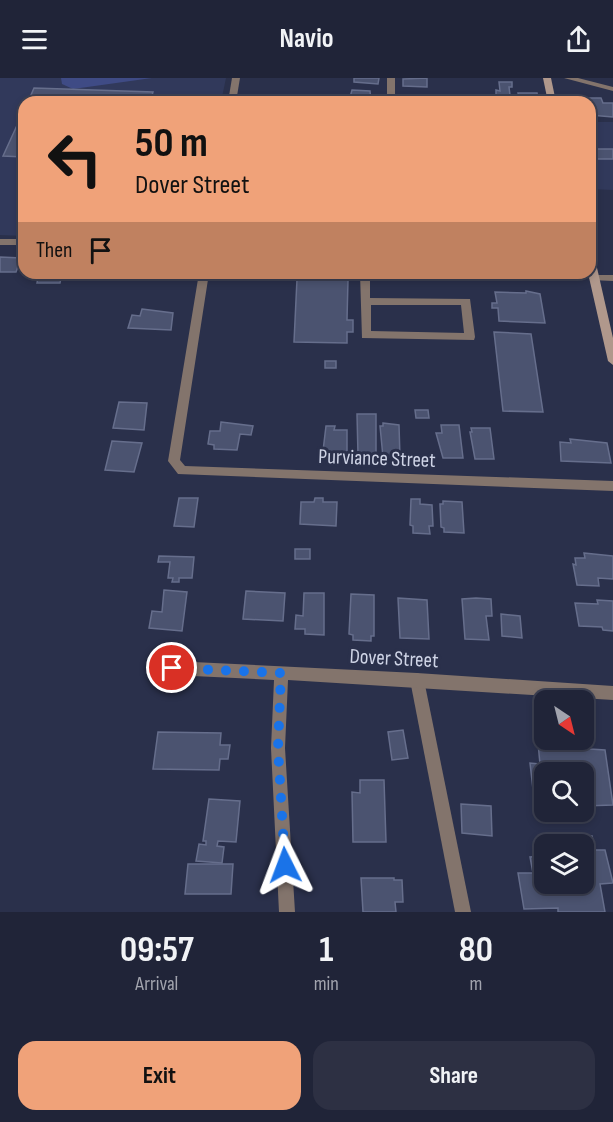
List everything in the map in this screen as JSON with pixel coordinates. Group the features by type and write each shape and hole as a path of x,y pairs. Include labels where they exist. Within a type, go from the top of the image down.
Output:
{"main road":[{"path":"546,78 550,96"},
{"path":"594,279 613,361"}],"street":[{"path":"233,96 236,78"},
{"path":"391,78 391,96"},
{"path":"568,78 613,89"},
{"path":"0,242 18,242"},
{"path":"596,270 613,278"},
{"name":"Purviance Street","path":"203,279 177,432 174,460 179,469 185,472 613,486"},
{"path":"365,279 365,301 366,335 470,337 466,302 365,301"},
{"name":"Dover Street","path":"172,668 417,680 613,693"},
{"path":"281,673 278,748 288,912"},
{"path":"417,680 463,912"}],"shaded area":[{"path":"0,78 226,78 222,96 18,96 18,236 0,235"},
{"path":"61,78 152,78 73,89 62,84"},
{"path":"596,122 613,122 613,190 596,189"}],"building":[{"path":"354,78 379,78 378,84 354,82"},
{"path":"427,78 427,87 403,86 403,79"},
{"path":"499,82 512,82 512,87 509,87 510,95 496,96 496,90 500,91"},
{"path":"34,88 153,92 152,96 31,96"},
{"path":"352,90 370,91 370,96 350,96"},
{"path":"518,93 537,93 537,96 518,96"},
{"path":"596,98 601,98 603,103 613,103 613,117 596,116"},
{"path":"18,123 18,157 3,156"},
{"path":"596,149 613,149 613,159 596,159"},
{"path":"0,257 18,258 16,272 0,272"},
{"path":"38,279 61,279 60,283 37,283"},
{"path":"297,279 348,280 347,320 353,320 353,332 347,332 347,343 294,342"},
{"path":"526,291 540,294 545,323 499,321 498,308 492,308 492,303 497,303 495,292 526,293"},
{"path":"142,309 173,313 171,330 128,328 132,315 140,316"},
{"path":"494,332 531,334 543,412 503,411"},
{"path":"325,361 336,361 336,368 325,368"},
{"path":"119,402 147,403 144,430 113,428"},
{"path":"415,410 428,410 429,418 416,418"},
{"path":"357,414 376,414 376,456 358,455"},
{"path":"221,422 253,426 251,435 240,434 237,450 214,449 214,445 208,444 210,431 220,431"},
{"path":"383,423 399,425 400,458 383,457 380,426 383,426"},
{"path":"441,425 459,425 463,458 443,458 436,433 442,433"},
{"path":"326,426 335,426 334,430 347,430 347,456 325,456 325,451 323,451"},
{"path":"471,428 490,428 494,459 475,459"},
{"path":"570,439 607,443 611,463 561,461 560,442 571,443"},
{"path":"112,441 142,443 134,472 105,470"},
{"path":"179,498 198,498 194,527 174,526"},
{"path":"315,498 323,498 323,502 337,502 336,526 300,524 301,502 314,502"},
{"path":"411,499 420,499 420,504 432,505 433,526 429,526 430,534 413,533 413,526 410,525"},
{"path":"443,501 462,502 464,533 444,532 444,528 441,527 440,504 443,504"},
{"path":"295,549 310,549 310,559 295,559"},
{"path":"584,553 613,556 613,579 598,578 599,586 577,585 573,564 576,565 575,558 585,558"},
{"path":"159,556 194,557 192,578 179,578 179,582 172,582 173,578 168,578 170,562 158,562"},
{"path":"164,590 187,592 182,631 149,628 152,611 162,612"},
{"path":"246,591 285,593 283,621 243,619"},
{"path":"304,593 324,593 324,635 305,634 305,629 295,629 296,615 303,616"},
{"path":"351,594 374,595 374,636 371,636 371,641 353,640 353,635 349,634"},
{"path":"398,598 427,600 429,639 400,638"},
{"path":"462,599 491,599 492,616 486,616 489,640 465,639"},
{"path":"597,600 613,601 613,631 603,630 602,627 579,626 575,603 598,604"},
{"path":"501,614 520,616 522,638 502,636"},
{"path":"403,730 408,758 392,760 388,732"},
{"path":"158,732 221,733 220,745 230,745 228,759 220,759 219,770 153,769"},
{"path":"539,750 605,750 613,805 594,806 594,762 540,762"},
{"path":"530,763 534,763 534,798"},
{"path":"360,780 384,780 386,842 353,842 352,792 360,793"},
{"path":"209,799 240,801 236,842 218,841 217,846 224,847 222,863 196,861 199,844 206,845 206,841 203,841"},
{"path":"461,804 491,806 492,836 462,833"},
{"path":"594,845 595,850 605,850 613,883 600,884 605,912 558,912 558,908 524,909 518,873 533,873 530,857 534,857 534,894 594,894"},
{"path":"188,864 233,864 231,894 185,894"},
{"path":"361,878 402,880 403,902 395,902 396,912 363,912"}],"route":[{"path":"172,668 281,673 278,748 285,865"}]}
